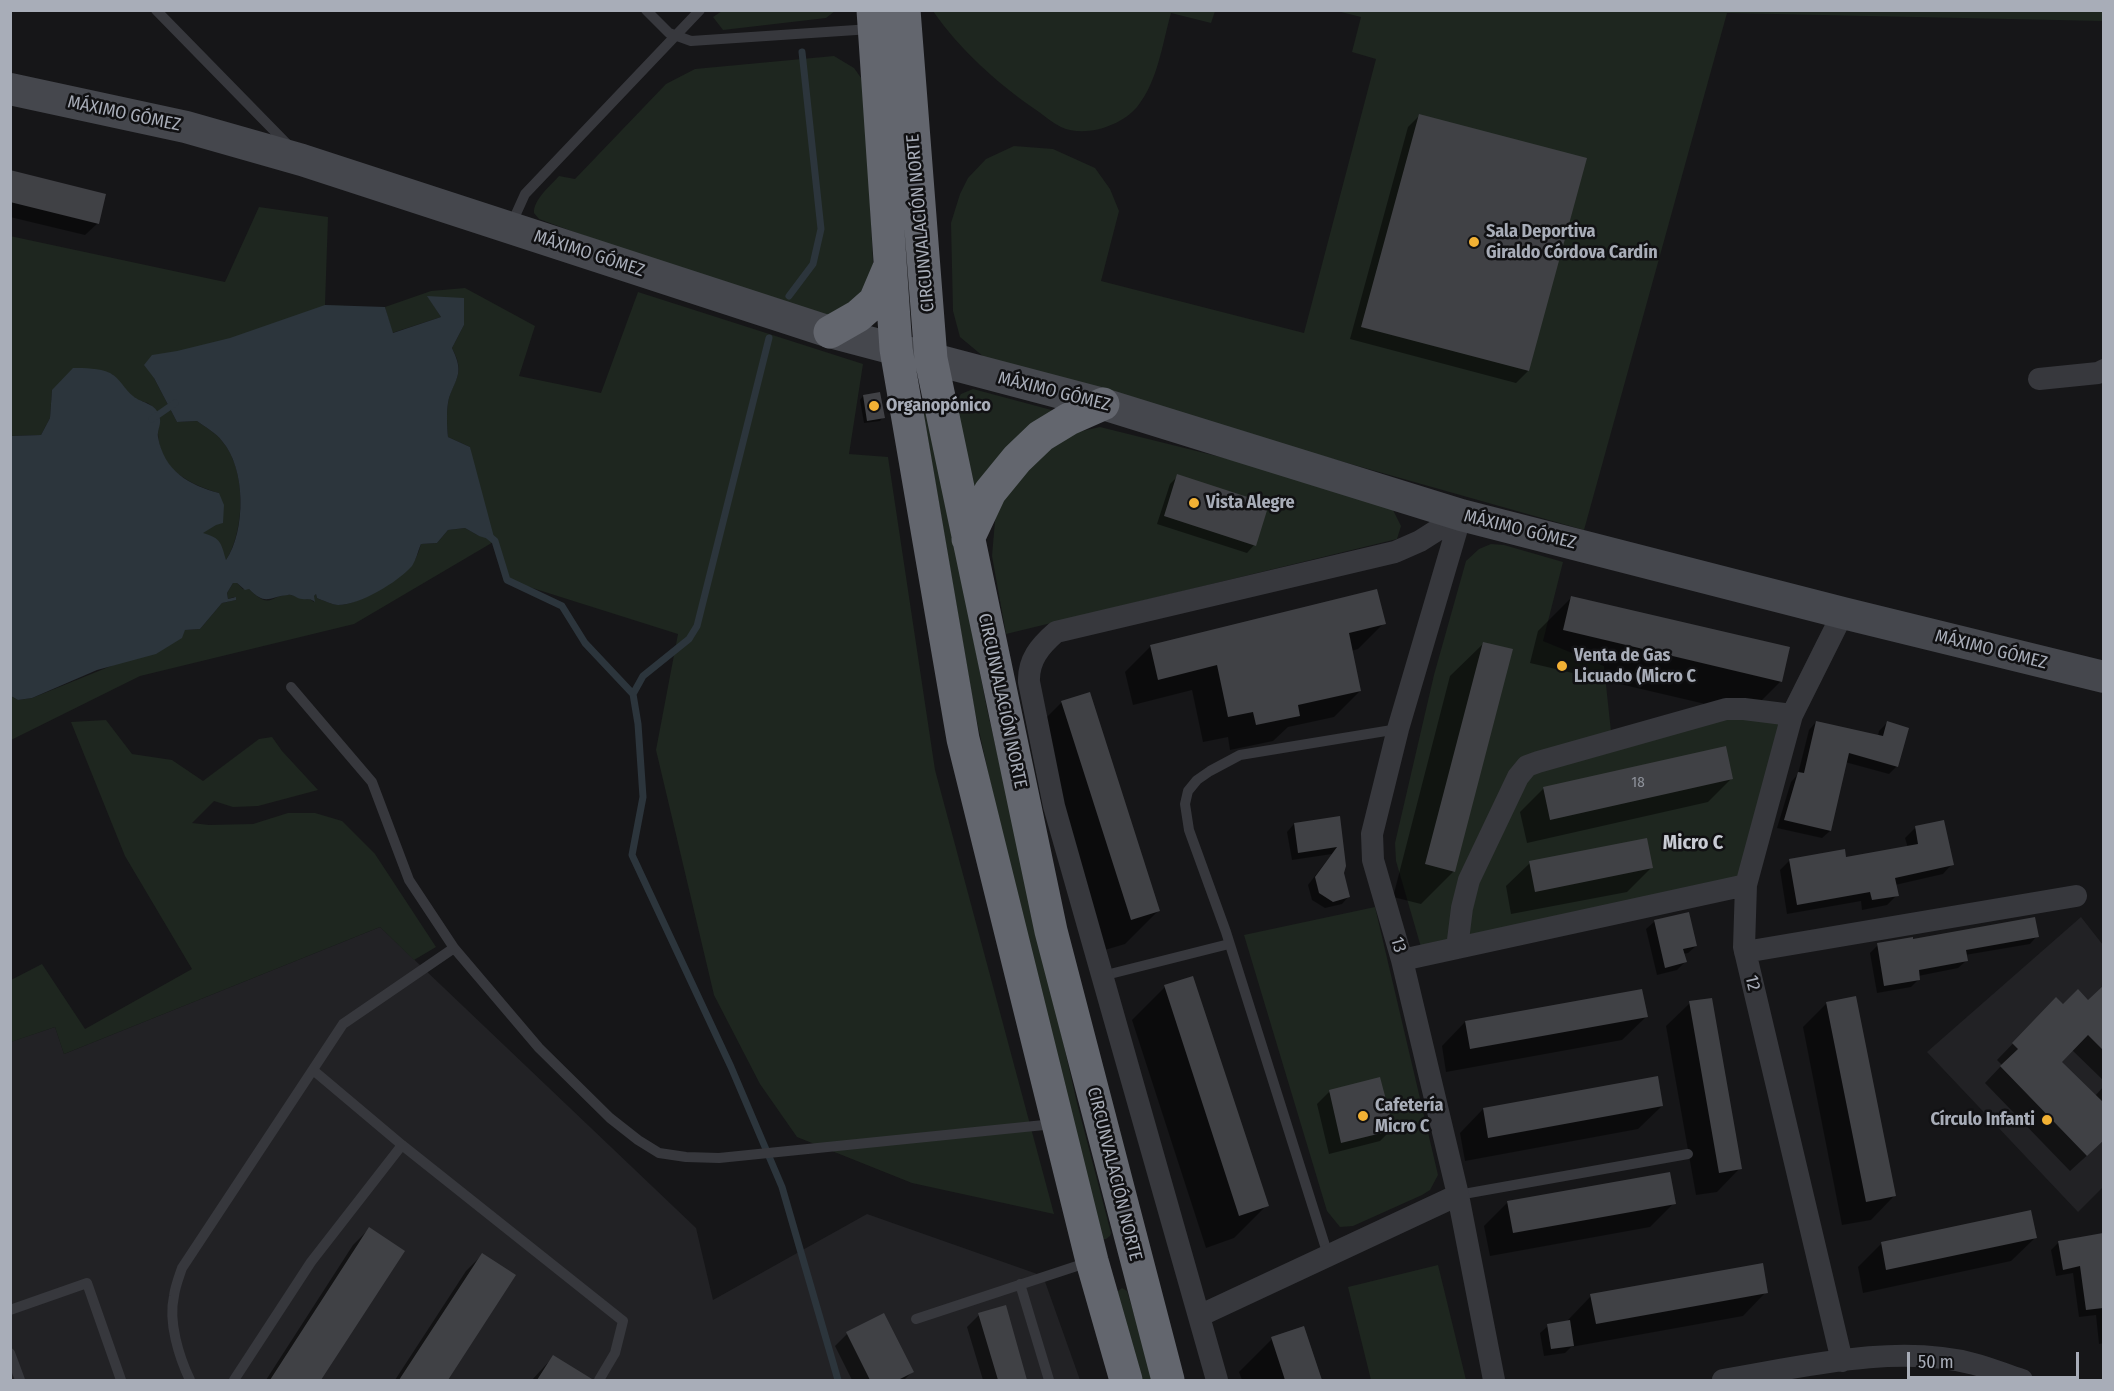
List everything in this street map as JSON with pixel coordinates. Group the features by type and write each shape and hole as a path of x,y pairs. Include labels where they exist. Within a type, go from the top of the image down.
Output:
{"highway":[{"name":"CIRCUNVALACIÓN NORTE","path":"888,19 889,266 896,349 963,739 1092,1261 1126,1380"},
{"name":"CIRCUNVALACIÓN NORTE","path":"888,19 932,359 968,539 1051,931 1168,1380"},
{"path":"830,332 858,316 875,301 889,266"},
{"path":"968,539 990,492 1017,459 1041,436 1069,419 1103,404"},
{"path":"1092,1261 1133,1249"}],"main road":[{"name":"MÁXIMO GÓMEZ","path":"10,89 186,127 302,160 830,332 1103,404 1461,515 2103,677"}],"street":[{"path":"2039,379 2098,373 2103,370"},
{"path":"1217,1380 1054,806 1029,682 1029,672 1034,657 1043,643 1056,632 1395,552 1420,541 1461,515"},
{"name":"13","path":"1461,515 1398,729 1372,834 1373,860 1402,960 1458,1195 1494,1380"},
{"name":"12","path":"1842,1361 1745,952 1746,885 1792,715 1843,613"},
{"path":"1457,948 1462,908 1469,880 1518,777 1527,766 1726,709 1792,715"},
{"path":"1402,960 1746,885"},
{"path":"1745,952 2076,896"},
{"path":"1199,1316 1458,1195"},
{"path":"1724,1380 1888,1356 1930,1357 1973,1363 2022,1380"}],"lane":[{"path":"156,10 169,15 302,160"},
{"path":"646,10 669,33 691,41 888,19"},
{"path":"510,228 525,194 700,10"},
{"path":"291,687 372,782 410,880 454,948 540,1048 610,1118 659,1153 719,1158 1058,1123"},
{"path":"1328,1255 1229,944 1189,830 1185,804 1188,791 1204,776 1240,754 1398,729"},
{"path":"1102,976 1229,944"},
{"path":"190,1380 183,1366 173,1324 173,1297 182,1268 343,1024 454,948"},
{"path":"313,1070 402,1145 623,1321 615,1353 599,1380"},
{"path":"234,1380 311,1262 402,1145"},
{"path":"1458,1195 1688,1154"},
{"path":"916,1319 1092,1261"},
{"path":"10,1310 87,1283 121,1380"},
{"path":"1020,1284 1049,1380"},
{"path":"10,1353 20,1380"}],"shaded area":[{"path":"722,11 835,11 826,18 723,30 713,17"},
{"path":"933,11 1215,11 1211,23 1171,13 1155,74 1137,107 1112,125 1091,131 1081,131 1061,127 1009,90 968,53"},
{"path":"1337,11 2103,11 2103,21 1727,13 1584,530 990,362 960,337 953,311 951,223 960,194 968,178 986,159 1014,146 1053,149 1095,168 1110,189 1119,211 1101,281 1304,333 1376,59 1352,52 1361,17"},
{"path":"834,56 854,68 864,82 874,282 826,325 539,219 534,213 539,198 559,176 575,179 666,84 695,69"},
{"path":"259,207 328,217 325,305 369,307 154,378 177,422 197,421 214,433 230,453 236,467 240,517 237,533 226,560 202,533 219,493 187,480 170,466 160,446 158,415 151,405 131,396 112,374 52,390 50,418 41,435 11,436 10,236 225,282"},
{"path":"465,288 535,326 519,376 601,393 638,292 863,364 849,454 888,457 935,770 1054,1214 912,1183 797,1137 760,1084 714,995 656,750 678,634 507,580 495,541 354,624 140,676 11,740 11,696 18,700 32,698 111,666 185,630 200,629 222,603 236,600 234,597 228,599 227,593 233,583 267,600 291,595 314,602 316,594 317,598 330,603 347,604 377,591 396,578 413,563 421,544 437,543 448,530 465,528 479,536 470,447 448,437 448,402 459,369 452,348 464,325 428,296 441,317 392,333 385,307 431,291"},
{"path":"427,296 464,298 464,325 452,348 458,363 458,374 448,402 448,437 470,447 495,541 465,528 448,530 437,543 421,544 412,566 398,579 378,592 347,604 330,603 317,598 316,594 315,602 290,595 264,599 249,589 245,590 237,583 233,583 227,593 228,599 236,597 236,600 222,603 200,629 185,630 182,638 156,654 97,670 32,698 18,700 11,696 11,436 41,435 50,418 52,390 73,368 97,369 110,373 133,396 156,409 160,419 158,435 161,449 172,468 188,481 219,493 224,505 223,523 203,533 219,542 226,560 233,548 240,517 236,467 230,453 217,435 197,421 177,422 154,378 144,365 152,355 230,338 325,305 385,307 393,333 441,317"},
{"path":"973,389 1059,412 976,501 956,402 961,394"},
{"path":"923,411 930,414 987,709 1077,1103 1111,1233 1106,1239 1101,1239 1036,990 974,708"},
{"path":"1100,427 1325,483 1390,504 1401,526 1397,539 1006,634 992,556 995,521 1000,503 1026,465 1069,434"},
{"path":"1491,544 1504,545 1563,562 1543,641 1604,666 1612,741 1726,709 1792,715 1746,885 1423,954 1396,861 1395,843 1434,675 1466,561 1479,549"},
{"path":"106,720 132,754 172,760 203,781 259,739 272,737 318,790 258,806 233,807 214,801 192,823 253,824 288,813 315,813 342,821 375,854 436,947 414,960 380,927 64,1054 55,1027 11,1042 11,980 42,964 85,1029 192,969 125,856 71,722"},
{"path":"1375,907 1438,1175 1430,1190 1422,1195 1353,1226 1340,1227 1327,1211 1244,935"},
{"name":"Círculo Infanti","path":"2081,917 2103,945 2103,1187 2078,1212 1927,1052"},
{"path":"380,927 696,1228 713,1300 867,1214 1043,1276 1080,1380 11,1380 10,1042 55,1027 64,1054"},
{"path":"1438,1265 1466,1380 1371,1380 1348,1287"},
{"path":"1122,1288 1127,1291 1154,1380 1142,1380 1117,1292"}],"building":[{"name":"Sala Deportiva Giraldo Córdova Cardín","path":"1419,114 1587,158 1529,371 1361,327"},
{"path":"10,170 106,194 99,224 10,202"},
{"name":"Organopónico","path":"880,392 885,418 867,421 863,395"},
{"path":"1177,474 1269,504 1256,546 1164,516"},
{"path":"1377,589 1386,624 1349,633 1361,691 1298,705 1300,716 1256,725 1253,712 1228,717 1217,665 1158,680 1150,645"},
{"path":"1571,596 1790,647 1782,682 1563,630"},
{"path":"1483,642 1513,649 1455,872 1425,864"},
{"path":"1090,692 1160,911 1131,920 1061,701"},
{"path":"1816,721 1883,736 1887,721 1909,728 1898,767 1849,753 1831,831 1784,820 1798,772 1804,773"},
{"path":"1726,746 1733,779 1550,820 1543,787"},
{"path":"1340,816 1346,866 1344,873 1350,897 1333,902 1319,893 1315,877 1337,847 1298,853 1294,823"},
{"path":"1944,820 1954,865 1895,878 1899,896 1872,900 1870,892 1797,905 1789,859 1845,849 1846,857 1918,844 1915,826"},
{"path":"1647,838 1653,868 1535,892 1529,861"},
{"path":"1689,912 1697,946 1683,949 1687,962 1665,968 1654,920"},
{"path":"2035,917 2039,937 1966,950 1968,961 1919,970 1920,980 1884,986 1877,943 1913,937 1913,939"},
{"path":"1193,976 1269,1206 1239,1216 1164,985"},
{"path":"2103,986 2103,1050 2088,1035 2062,1062 2103,1102 2103,1141 2087,1156 2000,1066 2018,1049 2012,1043 2056,997 2063,1004 2078,989 2088,1000"},
{"path":"1642,989 1648,1017 1470,1049 1465,1021"},
{"path":"1856,996 1896,1196 1866,1202 1826,1002"},
{"path":"1712,998 1742,1169 1719,1173 1689,1001"},
{"path":"1658,1076 1663,1106 1488,1138 1483,1108"},
{"path":"1380,1077 1394,1130 1341,1143 1329,1090"},
{"path":"1670,1172 1676,1204 1513,1233 1507,1201"},
{"path":"2031,1210 2037,1238 1886,1270 1881,1242"},
{"path":"369,1227 405,1251 321,1380 270,1380"},
{"path":"2103,1233 2103,1308 2086,1310 2080,1266 2063,1270 2058,1241"},
{"path":"482,1253 516,1275 448,1380 399,1380"},
{"path":"1763,1263 1768,1293 1596,1324 1590,1294"},
{"path":"1006,1305 1027,1380 998,1380 978,1313"},
{"path":"884,1313 914,1372 898,1380 870,1380 846,1332"},
{"path":"1570,1320 1574,1346 1551,1349 1547,1324"},
{"path":"1304,1326 1322,1380 1285,1380 1271,1337"},
{"path":"553,1355 592,1379 592,1380 537,1380"}],"waterway":[{"path":"789,296 813,264 821,229 802,52"},
{"path":"633,694 643,676 689,639 697,626 769,338"},
{"path":"152,419 175,403"},
{"path":"489,536 495,541 507,580 562,606 585,643 633,694 638,724 643,797 632,855 731,1067 782,1187 838,1380"}],"place":[{"name":"Sala Deportiva Giraldo Córdova Cardín","path":"1474,242"},
{"name":"Organopónico","path":"874,406"},
{"name":"Vista Alegre","path":"1194,503"},
{"name":"Venta de Gas Licuado (Micro C","path":"1562,666"},
{"name":"Cafetería Micro C","path":"1363,1116"},
{"name":"Círculo Infanti","path":"2047,1120"}],"district":[{"name":"Micro C","path":"1693,843"}]}
